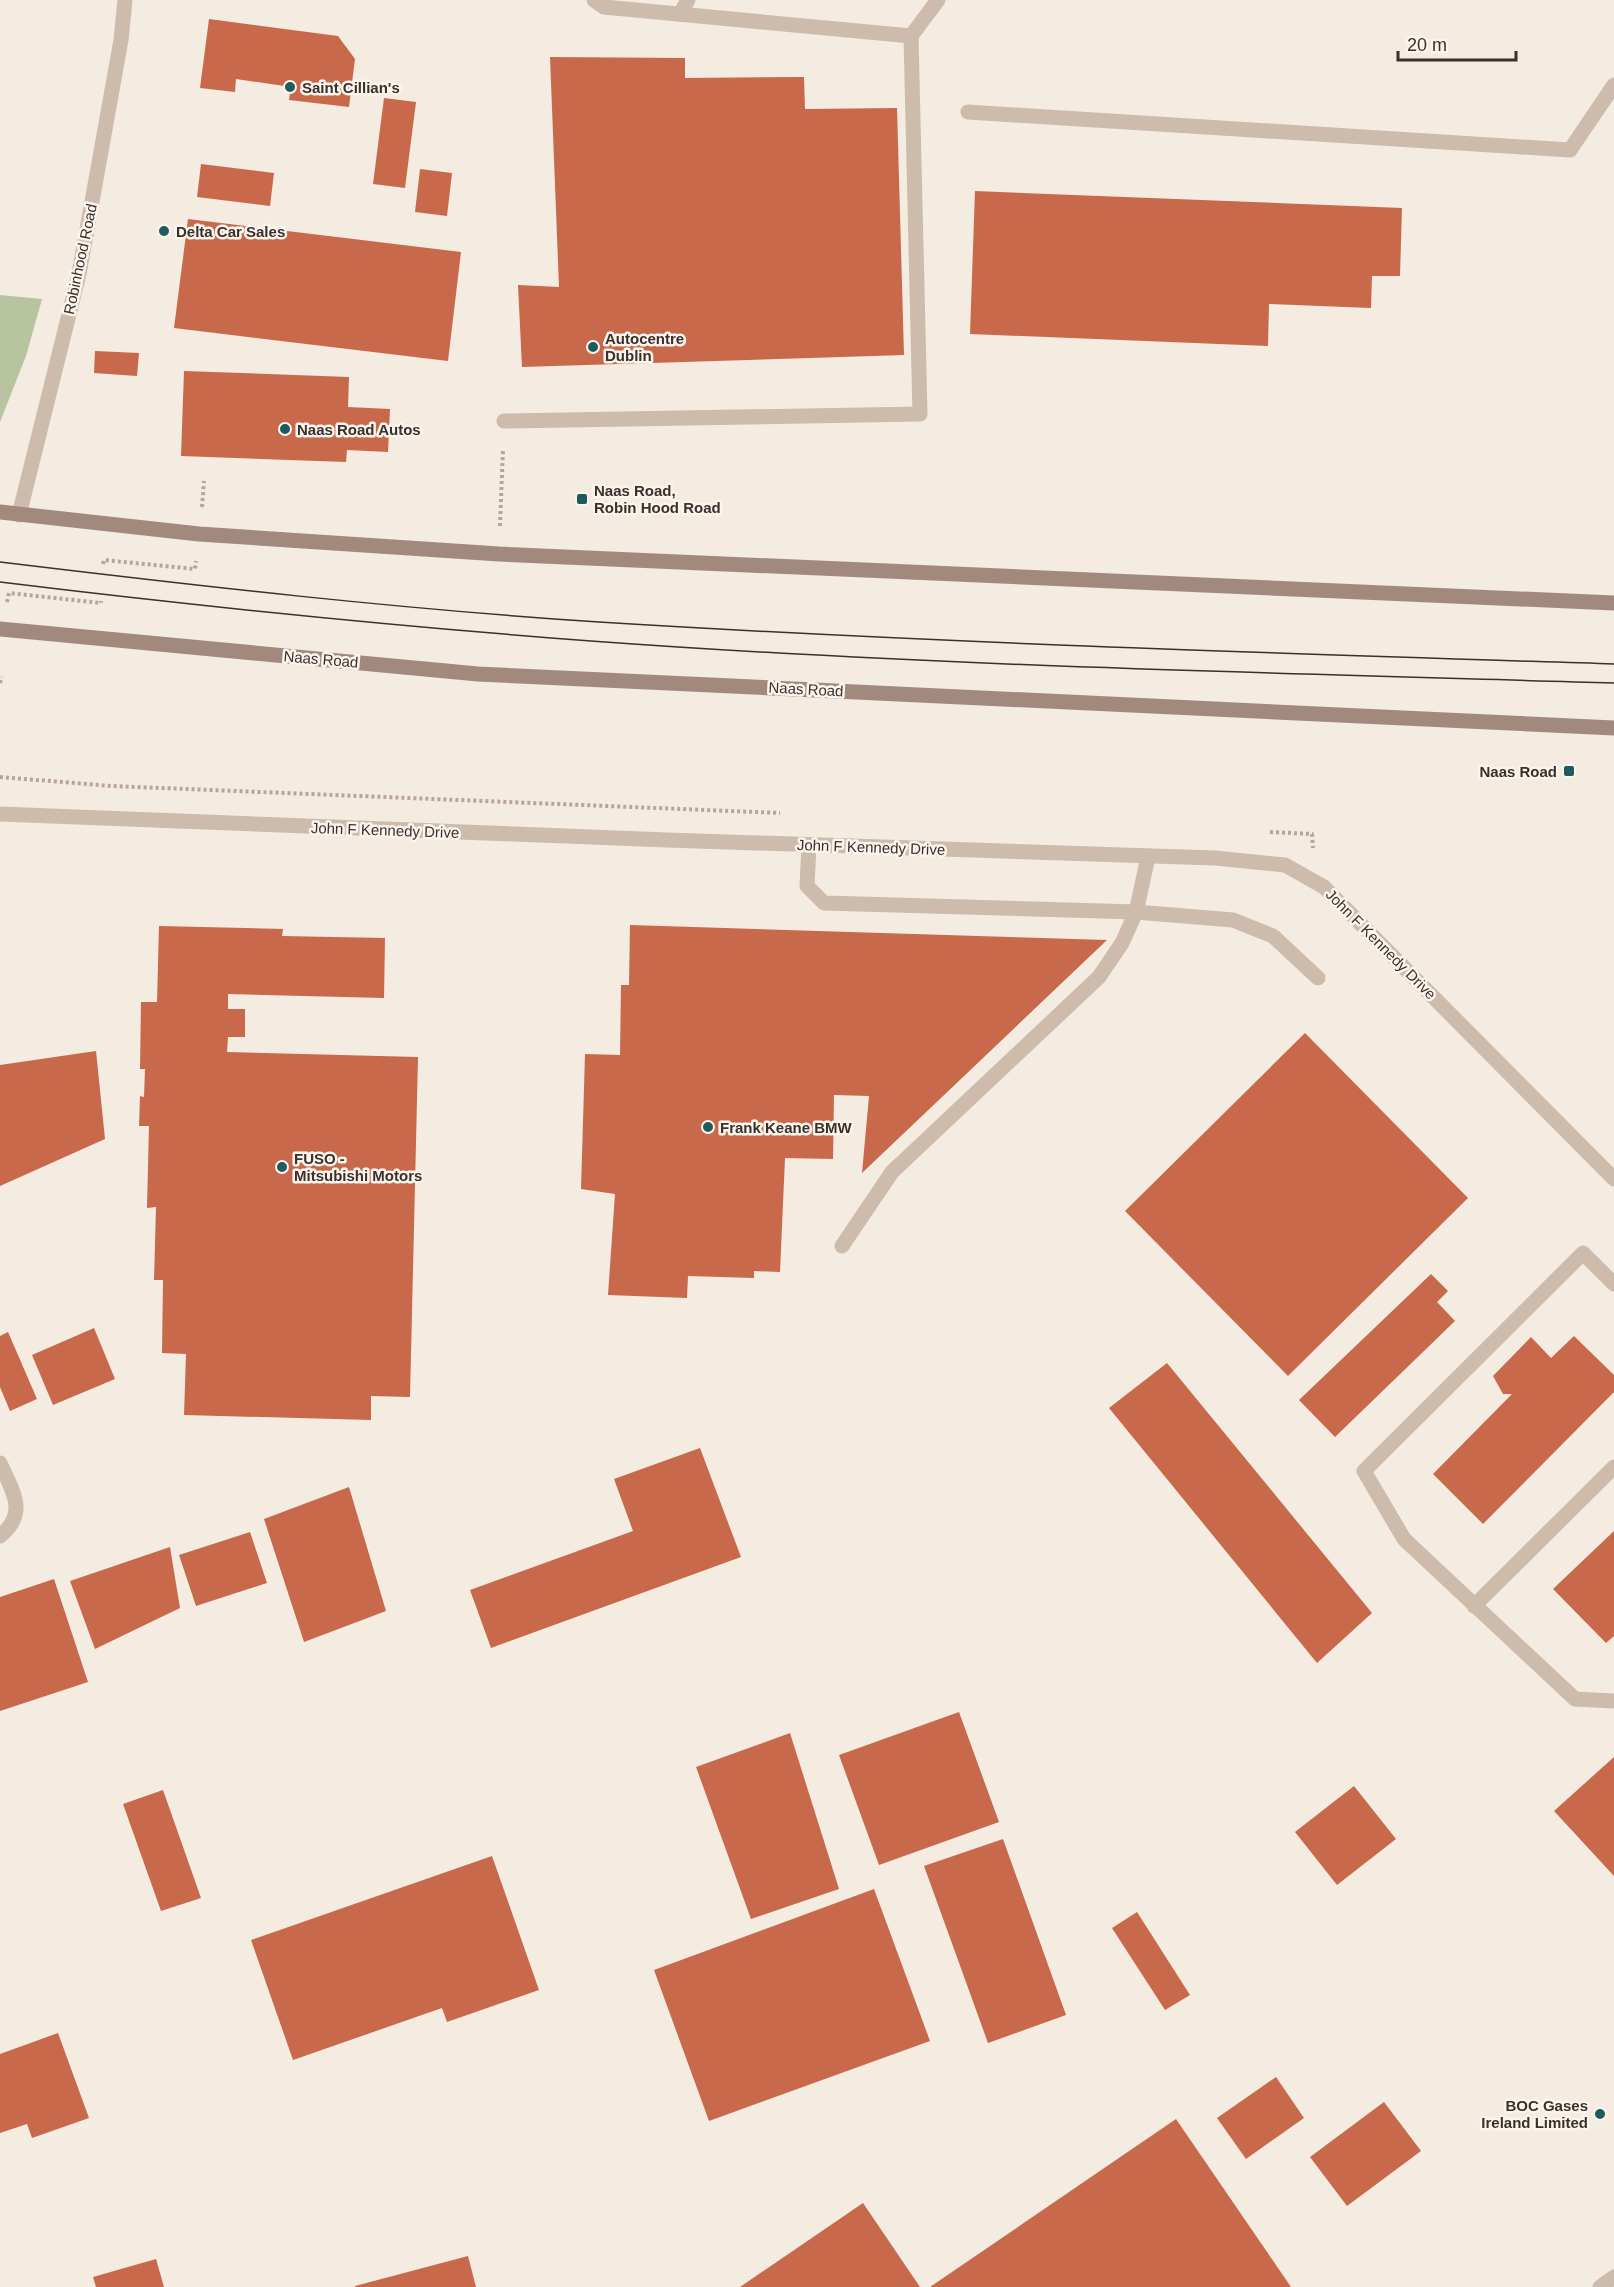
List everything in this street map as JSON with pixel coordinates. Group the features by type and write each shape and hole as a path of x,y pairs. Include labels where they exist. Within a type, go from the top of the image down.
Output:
{"main road":[{"path":"0,512 199,534 499,555 1614,603"},
{"name":"Naas Road","path":"0,629 478,674 1614,728"}],"street":[{"name":"Robinhood Road","path":"19,515 79,274 121,40 125,0"},
{"path":"594,0 604,8 911,36"},
{"path":"680,14 688,0"},
{"path":"504,421 920,414 911,36 938,0"},
{"path":"968,112 1570,150 1614,85"},
{"name":"John F Kennedy Drive","path":"0,814 1215,858 1285,865 1324,887 1614,1179"},
{"path":"809,845 807,886 824,903 1136,912 1233,920 1273,936 1318,978"},
{"path":"842,1246 892,1172 1099,977 1122,943 1136,912 1148,857"},
{"path":"1614,1284 1583,1253 1364,1471 1404,1539 1575,1699 1614,1701"},
{"path":"0,1463 15,1496 17,1511 13,1524 0,1536"},
{"path":"1474,1606 1614,1467"},
{"path":"1600,2287 1614,2277"}],"path":[{"path":"499,555 504,421"},
{"path":"201,515 204,481"},
{"path":"103,564 104,560 195,569 196,560"},
{"path":"7,607 9,593 101,603 101,601"}],"green space":[{"path":"0,295 42,299 26,356 0,422"}],"building":[{"path":"209,19 338,36 355,59 349,107 289,100 291,87 236,79 235,92 200,88"},
{"path":"550,57 685,58 685,78 804,77 805,109 897,108 904,355 522,367 518,285 559,287"},
{"path":"384,98 416,102 405,188 373,184"},
{"path":"201,164 274,173 270,206 197,197"},
{"path":"420,169 452,173 447,216 415,212"},
{"path":"975,191 1402,208 1400,276 1372,276 1371,308 1269,304 1268,346 970,334"},
{"path":"188,219 461,252 448,361 174,328"},
{"path":"95,351 139,353 137,376 94,373"},
{"name":"Naas Road Autos","path":"184,371 349,377 348,407 390,409 388,452 347,450 346,462 181,456"},
{"name":"Frank Keane BMW","path":"630,925 1107,940 862,1173 869,1096 834,1095 833,1159 785,1158 780,1272 754,1271 754,1278 688,1276 687,1298 608,1295 615,1194 581,1189 585,1054 620,1055 621,985 629,985"},
{"name":"FUSO - Mitsubishi Motors","path":"159,926 283,929 282,936 385,938 384,998 228,994 228,1009 245,1009 245,1037 228,1037 227,1052 418,1057 410,1397 371,1396 371,1420 184,1415 186,1354 162,1353 163,1280 154,1280 156,1207 147,1208 149,1126 139,1126 140,1096 144,1097 145,1069 140,1069 141,1002 157,1002"},
{"path":"1305,1033 1468,1198 1288,1376 1125,1211"},
{"path":"96,1051 105,1139 0,1186 0,1065"},
{"path":"1431,1274 1448,1291 1437,1302 1455,1321 1335,1437 1299,1400"},
{"path":"94,1328 115,1379 53,1405 32,1355"},
{"path":"8,1332 37,1399 10,1411 0,1387 0,1336"},
{"path":"1574,1336 1614,1375 1614,1392 1483,1524 1433,1474 1512,1394 1503,1394 1493,1376 1531,1337 1551,1358"},
{"path":"1167,1363 1372,1613 1317,1663 1109,1408"},
{"path":"700,1448 741,1557 491,1648 470,1590 633,1531 614,1479"},
{"path":"349,1487 386,1611 304,1642 264,1519"},
{"path":"1614,1531 1614,1636 1606,1643 1553,1589"},
{"path":"250,1532 267,1583 196,1606 179,1555"},
{"path":"170,1547 180,1608 95,1649 70,1581"},
{"path":"54,1579 88,1682 0,1711 0,1597"},
{"path":"959,1712 999,1822 879,1865 839,1755"},
{"path":"790,1733 839,1889 751,1919 696,1767"},
{"path":"1614,1757 1614,1876 1554,1811"},
{"path":"1354,1786 1396,1839 1337,1885 1295,1832"},
{"path":"163,1790 201,1898 161,1911 123,1804"},
{"path":"1003,1839 1066,2015 988,2043 924,1866"},
{"path":"492,1856 539,1990 447,2022 442,2008 293,2060 251,1940"},
{"path":"874,1889 930,2041 709,2121 654,1970"},
{"path":"1137,1912 1190,1995 1165,2010 1112,1928"},
{"path":"58,2033 89,2118 32,2138 27,2124 0,2133 0,2054"},
{"path":"1276,2077 1304,2118 1246,2159 1217,2118"},
{"path":"1384,2102 1421,2151 1347,2206 1310,2157"},
{"path":"1176,2119 1291,2287 930,2287"},
{"path":"863,2203 920,2287 740,2287"},
{"path":"468,2256 476,2287 355,2287 355,2286"},
{"path":"156,2259 164,2287 96,2287 93,2277"}],"tram line":[{"path":"0,562 374,604 599,622 979,642 1614,664"},
{"path":"0,582 369,622 719,650 1102,668 1614,683"}],"place":[{"name":"Saint Cillian's","path":"290,87"},
{"name":"Delta Car Sales","path":"164,231"},
{"name":"Autocentre Dublin","path":"593,347"},
{"name":"Naas Road Autos","path":"285,429"},
{"name":"Naas Road, Robin Hood Road","path":"582,499"},
{"name":"Naas Road","path":"1569,771"},
{"name":"Frank Keane BMW","path":"708,1127"},
{"name":"FUSO - Mitsubishi Motors","path":"282,1167"},
{"name":"BOC Gases Ireland Limited","path":"1600,2114"}]}
